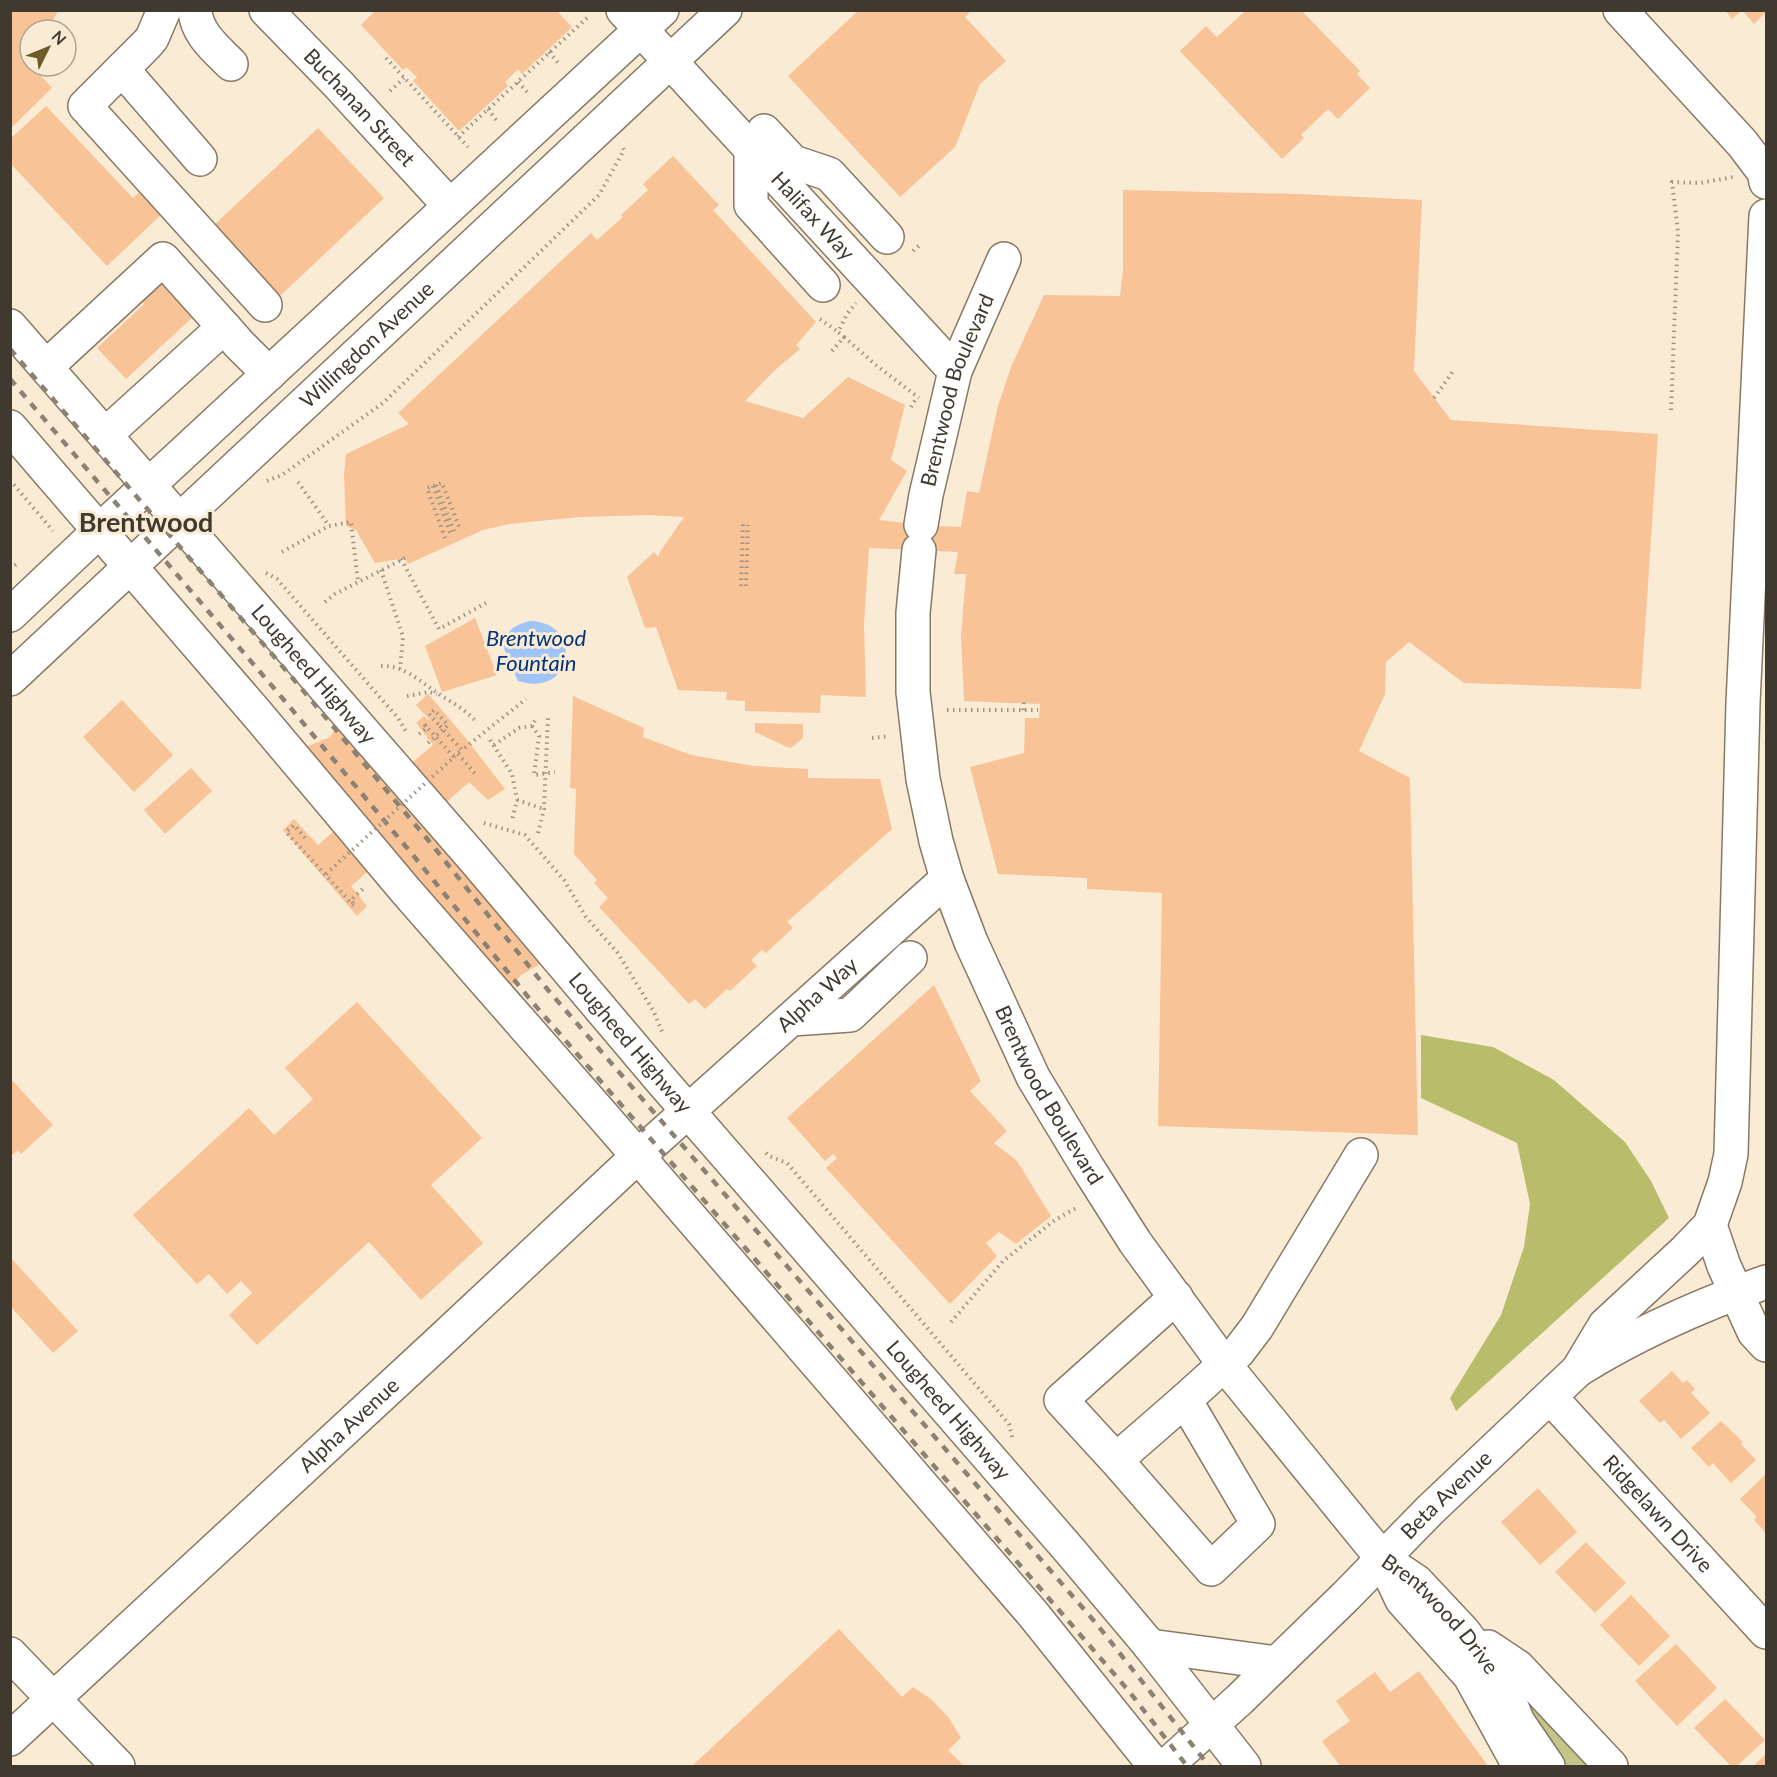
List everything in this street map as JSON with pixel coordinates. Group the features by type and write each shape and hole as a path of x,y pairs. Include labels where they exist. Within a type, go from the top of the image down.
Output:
{"main road":[{"path":"165,10 152,38 85,106 265,305"},
{"path":"195,10 195,20 202,34 231,64"},
{"name":"Buchanan Street","path":"266,10 450,206"},
{"name":"Willingdon Avenue","path":"10,679 725,10"},
{"path":"1620,10 1742,143 1766,175"},
{"path":"10,615 450,206 643,14 678,54 793,162 829,174 887,237"},
{"name":"Halifax Way","path":"678,54 751,150 955,371"},
{"path":"122,69 200,159"},
{"path":"751,150 751,205 824,285"},
{"path":"1578,1370 1605,1325 1710,1225 1725,1182 1731,1154 1743,703 1767,216"},
{"path":"46,367 163,259 269,374"},
{"name":"Brentwood Boulevard","path":"1004,259 955,371 926,495 913,614 913,692 923,778 936,841 947,879 986,976 1034,1077 1135,1242 1224,1364 1382,1558"},
{"name":"Lougheed Highway","path":"10,326 474,859 1071,1552 1150,1646 1244,1767"},
{"path":"105,435 224,327"},
{"path":"10,427 406,891 1033,1614 1155,1767"},
{"name":"Alpha Way","path":"689,1111 947,879"},
{"path":"792,1019 850,1015 910,958"},
{"name":"Alpha Avenue","path":"10,1739 689,1111"},
{"path":"1116,1460 1238,1352 1257,1327 1361,1155"},
{"path":"1710,1225 1724,1266 1752,1288 1754,1332 1767,1345"},
{"name":"Beta Avenue","path":"1166,1767 1277,1663 1430,1510 1578,1370 1606,1353 1685,1313 1752,1288"},
{"path":"1176,1297 1061,1400 1211,1569 1258,1524 1185,1400"},
{"name":"Ridgelawn Drive","path":"1550,1397 1767,1632"},
{"name":"Brentwood Drive","path":"1382,1558 1418,1582 1463,1631 1502,1683 1518,1722 1548,1767"},
{"name":"Brentwood Drive","path":"1382,1558 1402,1600 1470,1676 1522,1767"},
{"path":"1463,1631 1518,1667 1611,1767"},
{"path":"1150,1646 1277,1663"},
{"path":"10,1654 118,1767"}],"path":[{"path":"458,136 587,18"},
{"path":"549,52 559,64"},
{"path":"386,58 468,147"},
{"path":"390,91 404,78"},
{"path":"518,82 528,93"},
{"path":"488,109 497,121"},
{"path":"265,482 282,475 383,403 599,195 624,150 611,117"},
{"path":"1671,410 1678,232 1672,182 1701,183 1766,175"},
{"path":"838,332 847,314 858,301"},
{"path":"820,319 876,365 924,400"},
{"path":"832,351 844,337"},
{"path":"1434,398 1454,370"},
{"path":"10,480 53,531"},
{"path":"298,482 329,526"},
{"path":"445,537 427,488 442,483 460,529"},
{"path":"435,486 453,533"},
{"path":"282,552 329,526 351,522 358,582"},
{"path":"743,586 746,524"},
{"path":"325,602 335,594 403,558 439,629 486,603"},
{"path":"259,569 277,579 398,718 409,738"},
{"path":"381,570 403,637 400,669"},
{"path":"381,666 391,665 420,679 438,694 453,702 477,723"},
{"path":"407,696 438,694"},
{"path":"326,874 462,750 526,699"},
{"path":"1023,710 1024,702"},
{"path":"428,743 448,725 434,710 429,714 440,726 462,750"},
{"path":"947,710 1038,710"},
{"path":"538,833 544,809 548,716"},
{"path":"532,726 537,717"},
{"path":"419,734 427,728 424,724 477,776"},
{"path":"532,726 539,736 534,775 555,772"},
{"path":"494,745 519,728 532,726"},
{"path":"872,738 891,736"},
{"path":"490,740 512,774 517,800 512,820"},
{"path":"432,764 440,772"},
{"path":"517,800 544,809"},
{"path":"478,815 486,824 525,835 564,880 586,917 617,952 654,1011 662,1033 669,1042"},
{"path":"305,838 294,825 286,832 355,905 351,900 367,885"},
{"path":"760,1147 769,1156 787,1163 999,1412"},
{"path":"951,1322 1003,1261 1055,1220 1078,1207"}],"green space":[{"path":"1421,1035 1493,1047 1554,1080 1625,1142 1651,1181 1669,1218 1456,1411 1450,1398 1501,1315 1524,1247 1530,1204 1517,1143 1421,1098"},
{"path":"1513,1674 1598,1766 1561,1766 1543,1745"}],"water":[{"name":"Brentwood Fountain","path":"531,621 548,625 559,634 565,646 565,658 561,670 551,680 537,684 518,681 502,644 513,628"}],"building":[{"path":"10,10 59,10 54,18 18,18 18,78 43,78 52,88 10,129"},
{"path":"376,10 556,10 572,27 522,74 518,69 505,82 508,86 459,131 413,81 417,77 406,67 403,70 361,25"},
{"path":"859,10 972,10 965,17 1006,61 980,84 955,147 900,197 788,76"},
{"path":"1243,10 1301,10 1360,71 1357,74 1370,88 1338,119 1328,109 1301,135 1304,138 1282,159 1180,51 1206,26 1217,37 1244,12"},
{"path":"1725,10 1742,10 1732,19"},
{"path":"1742,10 1766,10 1766,12 1754,24"},
{"path":"46,106 133,198 143,189 164,212 107,266 10,163 10,139"},
{"path":"318,128 384,198 280,296 214,225"},
{"path":"673,156 719,205 713,210 816,322 796,345 800,349 775,370 745,401 803,418 848,377 905,405 891,460 907,471 879,520 905,523 905,525 961,527 967,491 979,493 998,406 1011,367 1044,295 1120,296 1123,270 1123,190 1299,194 1422,200 1414,371 1451,420 1658,434 1641,689 1464,683 1409,642 1386,662 1385,694 1359,751 1410,778 1418,1135 1158,1126 1162,893 1087,889 1087,878 998,874 970,767 1024,753 1025,718 1039,718 1040,704 964,701 961,637 966,574 954,574 958,552 921,553 921,550 869,548 864,624 866,697 821,695 820,713 745,711 745,701 726,700 727,692 678,690 656,627 645,628 627,577 654,552 658,557 684,517 649,515 580,517 509,524 483,530 408,564 405,558 375,563 356,530 346,526 344,475 346,454 409,424 398,413 591,233 597,240 623,217 621,215 648,190 643,184"},
{"path":"159,277 195,315 126,379 97,348 144,304 137,297"},
{"path":"475,618 497,675 442,692 425,646"},
{"path":"428,694 505,789 488,800 469,782 443,805 544,962 521,975 507,991 374,866 351,886 367,906 357,916 283,830 294,819 318,845 343,823 306,747 330,737 342,718 406,768 433,745 416,723 424,716 430,720 416,705"},
{"path":"573,696 644,728 643,737 691,755 753,766 808,769 808,778 880,779 892,829 787,922 793,928 766,953 762,950 751,960 757,966 730,991 727,989 705,1009 695,999 689,1004 599,907 608,898 594,883 597,880 574,854 576,789 570,788"},
{"path":"122,700 173,755 134,792 83,737"},
{"path":"755,723 803,724 803,738 791,748 787,747 755,732"},
{"path":"191,768 212,791 165,834 144,810"},
{"path":"934,985 981,1081 970,1091 1007,1131 994,1143 1017,1161 1051,1216 1016,1244 999,1232 986,1243 997,1256 950,1304 826,1168 837,1158 833,1154 825,1161 787,1118"},
{"path":"357,1002 482,1138 431,1185 483,1243 421,1300 369,1242 257,1345 229,1315 252,1293 241,1281 227,1294 209,1274 197,1284 133,1215 249,1108 274,1135 313,1099 285,1068"},
{"path":"10,1078 53,1125 21,1154 18,1150 10,1157"},
{"path":"10,1257 78,1331 53,1353 10,1306"},
{"path":"1672,1371 1683,1383 1687,1380 1695,1389 1691,1393 1710,1413 1681,1439 1664,1420 1660,1423 1639,1401"},
{"path":"1721,1421 1743,1442 1741,1444 1756,1460 1731,1483 1713,1463 1709,1467 1691,1448"},
{"path":"1766,1474 1766,1533 1754,1520 1757,1517 1740,1499"},
{"path":"1538,1488 1577,1532 1540,1565 1501,1522"},
{"path":"1586,1542 1626,1583 1595,1613 1555,1572"},
{"path":"1631,1595 1670,1636 1639,1666 1600,1625"},
{"path":"839,1629 902,1697 913,1687 931,1699 949,1718 961,1738 948,1750 964,1766 692,1766"},
{"path":"1676,1644 1717,1688 1677,1726 1635,1681"},
{"path":"1419,1671 1488,1766 1340,1766 1322,1741 1350,1721 1336,1701 1375,1672 1390,1692"},
{"path":"1725,1699 1765,1740 1737,1766 1731,1766 1694,1728"},
{"path":"1766,1754 1766,1766 1753,1766"}],"railway":[{"path":"10,349 301,688 433,846 548,990 1095,1622 1209,1766"},
{"path":"10,379 284,700 533,1003 1128,1690 1187,1766"}],"district":[{"name":"Brentwood","path":"146,523"}]}
